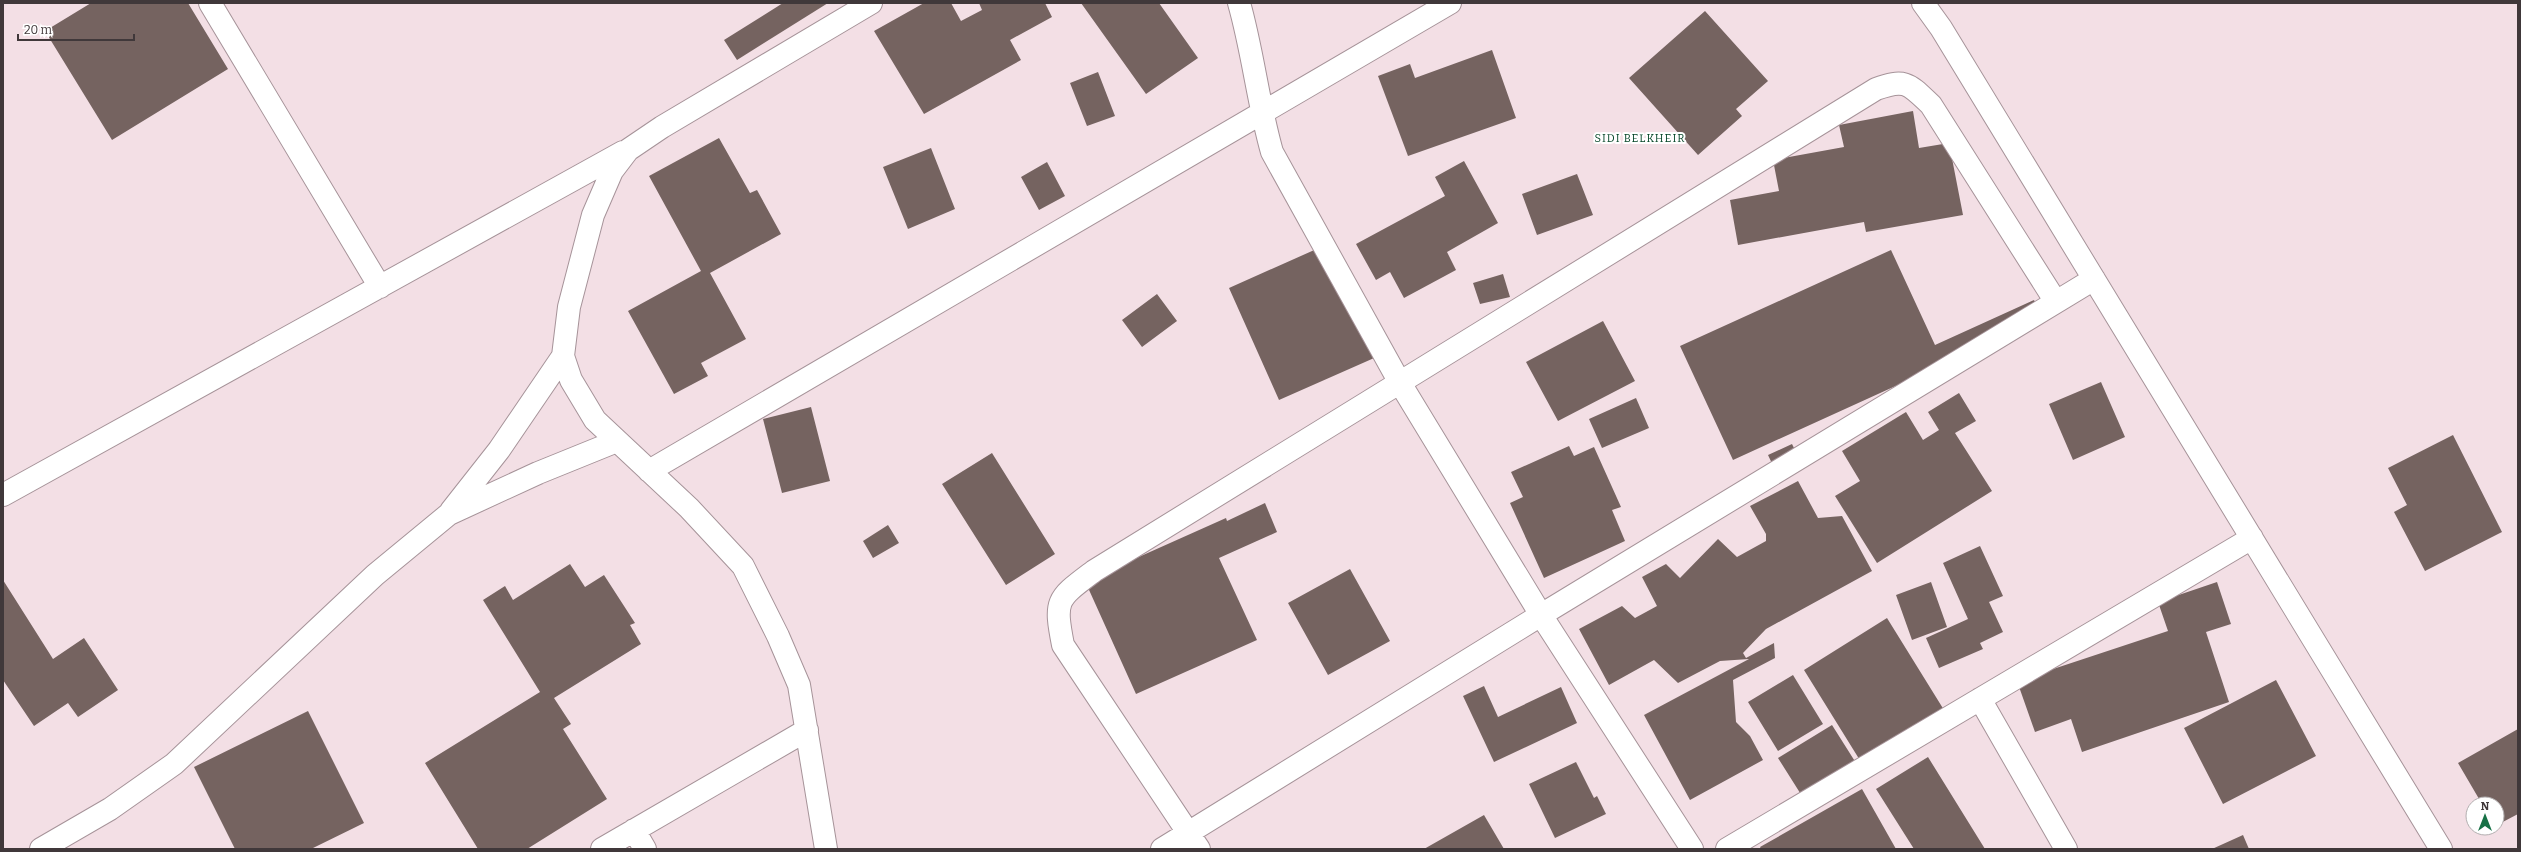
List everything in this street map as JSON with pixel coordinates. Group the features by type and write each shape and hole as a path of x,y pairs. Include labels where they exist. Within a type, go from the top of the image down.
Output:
{"street":[{"path":"210,3 380,287"},
{"path":"3,495 628,150 662,127 871,3"},
{"path":"1239,3 1248,36 1261,114 1272,152 1400,383 1540,615 1692,849"},
{"path":"649,471 1450,3"},
{"path":"1923,3 1941,28 2441,849"},
{"path":"1194,841 1063,645 1057,614 1064,593 1094,571 1876,89 1895,82 1912,87 1930,105 2056,302"},
{"path":"628,150 612,171 594,215 568,307 563,356 571,380 595,420 690,508 743,566 778,636 799,685 826,849"},
{"path":"1162,849 1194,841 1540,615 2094,279"},
{"path":"41,849 110,809 174,764 375,575 449,514 499,450 563,356"},
{"path":"449,514 617,441"},
{"path":"1728,849 2252,538"},
{"path":"1980,699 2066,849"},
{"path":"602,849 807,730"},
{"path":"634,830 645,849"}],"building":[{"path":"91,3 188,3 228,69 112,140 45,31"},
{"path":"783,3 828,3 737,60 724,40"},
{"path":"924,3 951,3 961,21 982,10 979,3 1045,3 1052,17 1010,40 1021,60 924,114 874,31"},
{"path":"1081,3 1159,3 1198,58 1146,94"},
{"path":"1705,11 1768,81 1736,109 1742,116 1698,155 1629,78"},
{"path":"1492,50 1516,118 1408,156 1378,76 1410,64 1415,78"},
{"path":"1098,72 1115,116 1087,126 1070,83"},
{"path":"1913,111 1919,148 1949,143 1963,215 1866,232 1864,222 1738,245 1730,200 1779,191 1773,160 1844,147 1839,125"},
{"path":"719,138 750,193 757,190 781,234 710,273 746,339 701,363 708,376 674,394 628,311 701,271 649,176"},
{"path":"931,148 955,209 908,229 883,167"},
{"path":"1464,161 1498,223 1447,252 1456,270 1404,298 1390,272 1376,280 1356,244 1445,196 1435,177"},
{"path":"1047,162 1065,196 1039,210 1021,177"},
{"path":"1577,174 1593,215 1537,235 1522,194"},
{"path":"1330,243 1390,351 1279,400 1229,288"},
{"path":"1891,250 1935,345 2034,300 2043,319 1733,460 1680,346"},
{"path":"1503,274 1510,297 1480,304 1473,283"},
{"path":"1157,294 1177,321 1142,347 1122,320"},
{"path":"1603,321 1635,381 1558,421 1526,362"},
{"path":"2101,382 2125,437 2073,460 2049,404"},
{"path":"1959,393 1976,421 1955,433 1992,491 1877,563 1835,496 1860,481 1842,451 1906,412 1923,440 1939,430 1928,412"},
{"path":"1636,398 1649,428 1602,448 1589,419"},
{"path":"811,407 830,481 782,493 763,419"},
{"path":"2453,435 2502,532 2425,571 2394,512 2407,505 2388,468"},
{"path":"1792,444 1801,462 1777,474 1768,455"},
{"path":"1569,446 1574,456 1594,447 1621,507 1612,510 1625,541 1544,578 1510,503 1523,497 1511,472"},
{"path":"992,453 1055,554 1006,585 942,484"},
{"path":"1798,481 1818,518 1842,516 1872,571 1766,629 1743,653 1746,658 1774,643 1775,658 1733,680 1736,722 1750,736 1763,760 1690,800 1644,715 1749,659 1720,661 1678,683 1654,660 1609,685 1579,629 1622,606 1635,618 1657,606 1642,577 1666,564 1680,578 1718,539 1737,557 1766,541 1766,534 1750,506"},
{"path":"1265,503 1277,532 1219,558 1257,640 1136,694 1085,581 1226,518 1227,521"},
{"path":"888,525 899,543 873,558 863,541"},
{"path":"1980,546 2003,596 1989,602 2003,632 1980,643 1983,649 1939,668 1926,638 1968,619 1943,563"},
{"path":"570,564 585,587 604,575 635,623 630,625 641,644 554,698 571,724 563,729 607,799 527,849 478,849 425,763 540,692 483,600 505,586 513,600"},
{"path":"1350,569 1390,641 1328,675 1288,603"},
{"path":"3,580 53,659 84,638 118,690 78,717 68,703 34,726 3,680"},
{"path":"1931,582 1947,627 1912,640 1896,595"},
{"path":"2217,582 2231,624 2206,632 2229,702 2082,752 2071,719 2035,732 2017,681 2168,631 2158,602"},
{"path":"1887,618 1944,710 1861,762 1804,670"},
{"path":"1793,675 1823,724 1778,751 1748,702"},
{"path":"2276,680 2316,756 2223,804 2184,728"},
{"path":"1484,686 1498,717 1561,687 1577,723 1494,762 1463,696"},
{"path":"308,711 364,823 311,849 235,849 194,767"},
{"path":"1832,725 1856,763 1802,796 1778,758"},
{"path":"2518,729 2518,814 2505,821 2505,796 2477,796 2458,763"},
{"path":"1928,757 1985,849 1914,849 1876,789"},
{"path":"1576,762 1594,798 1597,796 1606,814 1555,838 1529,784"},
{"path":"1862,789 1896,849 1761,849 1760,847"},
{"path":"1484,815 1504,849 1424,849"},
{"path":"2243,835 2249,849 2212,849"}],"district":[{"name":"SIDI BELKHEIR","path":"1640,138"}]}
